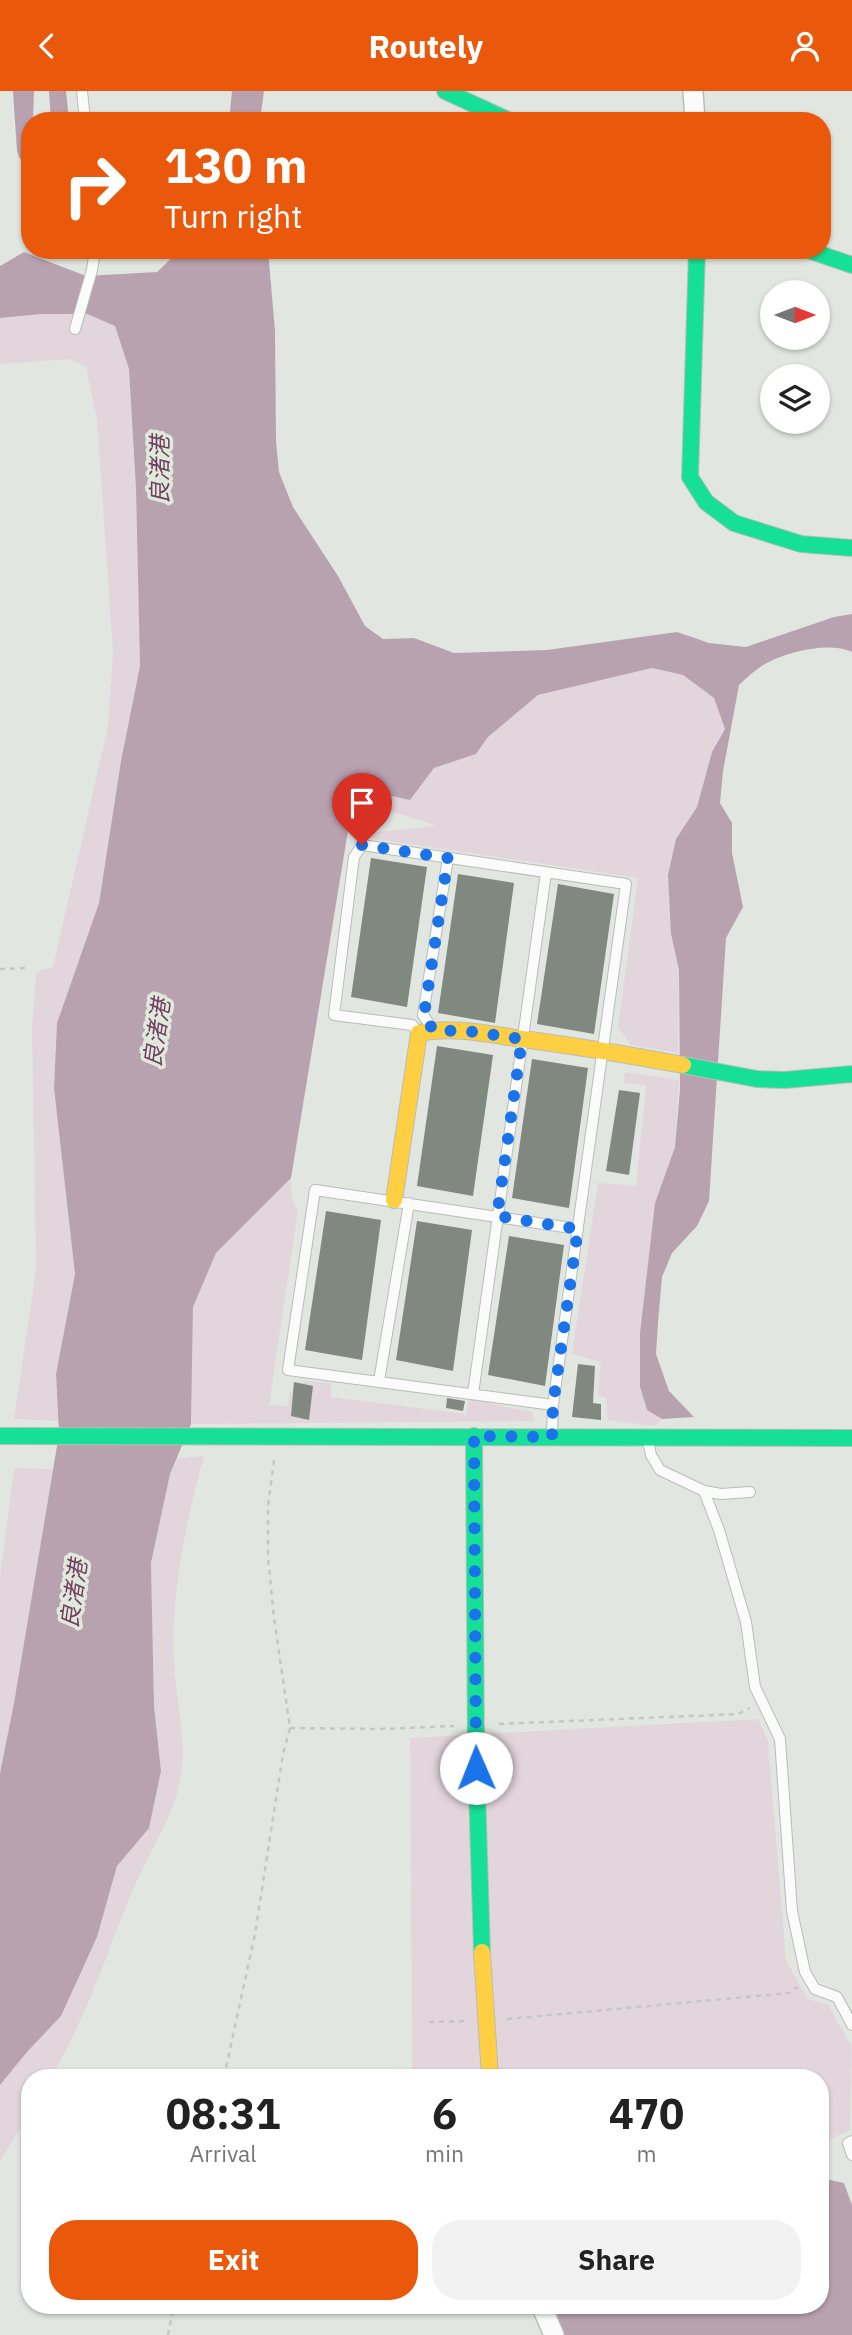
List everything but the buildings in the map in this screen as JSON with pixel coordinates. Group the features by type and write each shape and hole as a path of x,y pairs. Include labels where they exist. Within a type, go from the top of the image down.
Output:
{"street":[{"path":"445,91 490,112"},
{"path":"693,91 694,112"},
{"path":"831,258 852,265"},
{"path":"697,259 690,477 706,502 734,523 801,544 852,548"},
{"path":"401,1201 426,1031 475,1032 603,1050 757,1079 785,1080 852,1074"},
{"path":"0,1436 852,1438"},
{"path":"474,1436 475,1725 488,2069"},
{"path":"545,2314 554,2335"}],"lane":[{"path":"82,91 84,112"},
{"path":"75,329 93,259"},
{"path":"426,1031 412,1025 334,1015 354,857 362,845 626,884 553,1405 552,1437"},
{"path":"426,1031 424,1015 448,858"},
{"path":"473,1394 546,873"},
{"path":"553,1405 288,1370 316,1190 578,1229"},
{"path":"379,1381 401,1201"},
{"path":"647,1437 651,1455 660,1470 704,1491 721,1495 750,1492"},
{"path":"704,1491 719,1530 746,1622 755,1687 780,1739 792,1911 805,1972 815,1989 837,1997 852,2025"},
{"path":"852,2141 848,2143 852,2155"}],"path":[{"path":"0,969 27,968"},
{"path":"226,2069 255,1934 283,1754 290,1728 268,1556 268,1506 276,1436"},
{"path":"290,1728 381,1729 738,1714 762,1703"},
{"path":"429,2022 531,2018 789,1993 800,1986 805,1972"},
{"path":"168,2335 172,2314"}],"shaded area":[{"path":"87,314 115,326 129,369 136,489 140,666 121,761 99,903 57,1023 54,1088 75,1274 56,1374 58,1421 14,1419 36,1270 32,1030 36,972 53,967 108,726 113,653 97,420 86,367 70,359 0,364 0,318"},
{"path":"652,668 683,675 714,698 725,729 712,752 697,807 676,839 671,934 679,970 678,1053 631,1045 618,1027 638,878 347,835 437,826 353,799 355,788 410,800 434,768 476,754 488,737 538,695"},
{"path":"625,1072 679,1080 675,1147 655,1203 640,1333 640,1387 647,1410 662,1419 655,1426 608,1420 606,1398 598,1395 601,1362 572,1354 598,1183 636,1186 646,1085 624,1083"},
{"path":"291,1178 292,1199 298,1211 269,1405 288,1406 290,1392 306,1381 331,1383 331,1397 466,1414 469,1399 532,1412 534,1421 191,1424 193,1307 216,1253"},
{"path":"204,1456 186,1532 175,1608 174,1660 183,1747 178,1790 64,2054 56,2069 21,2069 21,2127 0,2161 0,2085 27,2052 97,1937 117,1866 149,1827 161,1771 154,1706 151,1563 170,1474 177,1458"},
{"path":"14,1468 53,1469 0,1773 0,1577"},
{"path":"758,1719 768,1741 786,1960 808,1999 828,2005 852,2047 850,2130 829,2140 829,2069 412,2069 410,1738"}],"water":[{"path":"13,91 34,91 33,112 21,112 21,159 17,151"},
{"path":"49,91 66,91 68,112 50,112"},
{"path":"232,91 264,91 261,112 230,112"},
{"name":"良渚港","path":"21,254 21,259 42,259 86,276 157,272 171,259 269,259 275,331 276,441 279,472 293,507 338,576 365,626 383,639 414,638 454,653 547,650 677,632 709,643 746,647 834,617 852,614 852,652 820,648 796,652 765,664 739,685 723,771 720,803 732,823 732,853 743,907 726,938 709,1201 697,1226 672,1253 662,1277 656,1354 669,1391 694,1417 662,1419 647,1410 640,1387 640,1333 655,1203 675,1147 680,1089 679,970 671,934 668,875 676,839 697,807 712,752 725,729 714,698 683,675 652,668 538,695 488,737 476,754 434,768 410,800 355,788 291,1178 216,1253 193,1307 191,1424 170,1474 151,1563 154,1706 161,1771 149,1828 117,1866 97,1937 61,2016 0,2085 0,1773 59,1434 56,1374 75,1274 54,1088 57,1023 99,903 121,761 140,666 136,489 129,369 115,326 87,314 0,318 0,266"},
{"path":"829,2180 844,2183 852,2205 852,2335 560,2335 557,2314 829,2314"}],"traffic: fast":[{"path":"445,91 490,112"},
{"path":"831,258 852,265"},
{"path":"697,259 690,477 706,502 734,523 801,544 852,548"},
{"path":"683,1065 757,1079 785,1080 852,1074"},
{"path":"0,1436 852,1438"},
{"path":"474,1436 476,1757 482,1952"}],"traffic: slow":[{"path":"394,1200 419,1033 444,1030 483,1033 683,1065"},
{"path":"482,1952 489,2069"}],"route":[{"path":"362,845 448,858 424,1015 433,1030 475,1032 522,1039 497,1216 578,1229 553,1405 552,1437 474,1436 476,1768"}]}
